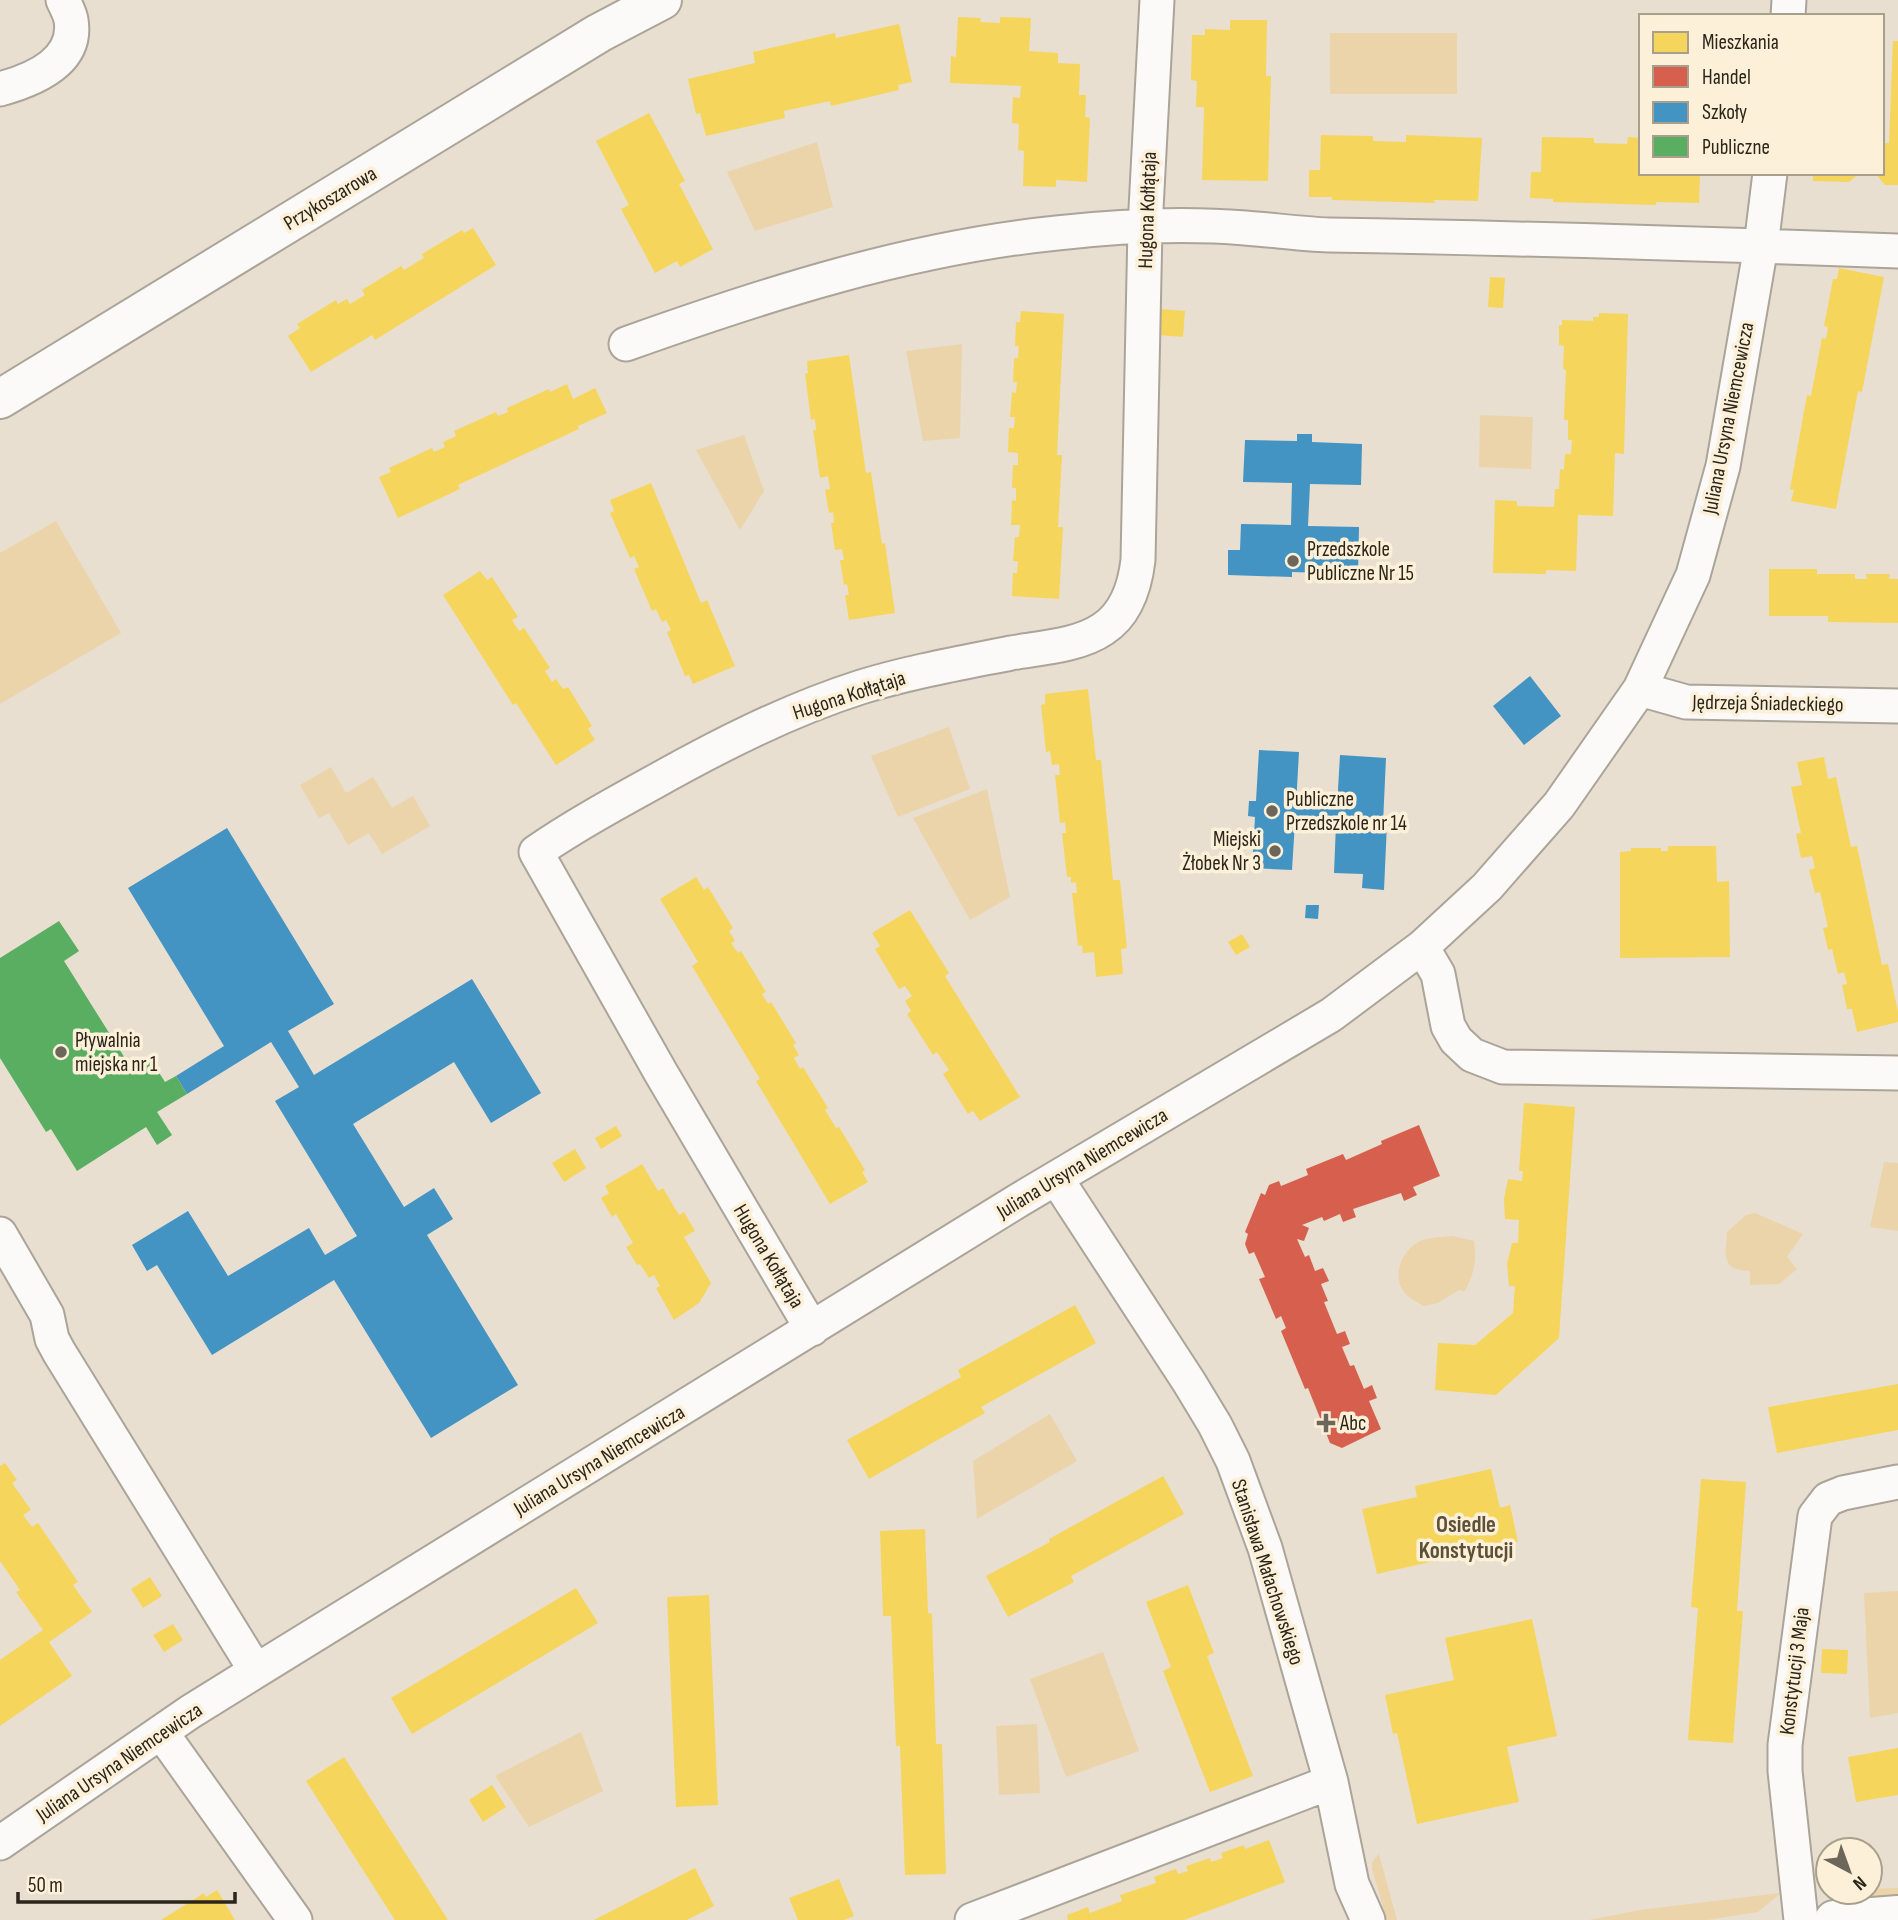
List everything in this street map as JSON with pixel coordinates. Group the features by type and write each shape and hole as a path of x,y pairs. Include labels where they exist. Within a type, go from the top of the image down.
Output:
{"street":[{"name":"Przykoszarowa","path":"0,399 587,40 662,0"},
{"name":"Hugona Kołłątaja","path":"812,1329 668,1085 536,852 574,827 699,757 762,726 825,700 862,687 951,665 1063,643 1103,630 1111,623 1131,593 1138,560 1145,228 1157,0"},
{"path":"0,89 35,77 62,59 71,40 67,10"},
{"name":"Juliana Ursyna Niemcewicza","path":"0,1843 161,1732 257,1671 1056,1178 1331,1015 1422,947 1487,887 1559,805 1640,689 1693,575 1720,478 1761,246 1770,175"},
{"path":"626,344 838,274 917,256 1057,233 1213,227 1304,234 1898,251"},
{"name":"Jędrzeja Śniadeckiego","path":"1640,689 1686,702 1898,706"},
{"path":"1422,947 1438,974 1448,1026 1456,1040 1472,1055 1503,1066 1898,1073"},
{"name":"Stanisława Małachowskiego","path":"1056,1178 1189,1382 1215,1424 1233,1461 1265,1548 1331,1782 1352,1884 1368,1920"},
{"path":"0,1234 47,1315 59,1352 257,1671"},
{"name":"Konstytucji 3 Maja","path":"1801,1920 1785,1771 1785,1745 1815,1517 1828,1499 1843,1493 1898,1482"},
{"path":"161,1732 295,1920"},
{"path":"972,1920 1331,1782"},
{"name":"Stanisława Małachowskiego","path":"1343,1920 1352,1884"},
{"path":"1834,1920 1898,1915"}],"shaded area":[{"path":"1330,33 1457,33 1457,94 1330,94"},
{"path":"817,142 833,207 755,231 727,172"},
{"path":"962,344 960,438 923,441 906,351"},
{"path":"1480,415 1533,417 1531,469 1479,467"},
{"path":"744,435 764,491 740,530 696,450"},
{"path":"56,521 121,633 0,704 0,553"},
{"path":"949,727 970,789 898,817 871,756"},
{"path":"331,767 346,793 373,777 392,808 413,796 430,826 382,854 369,833 348,845 329,813 319,818 300,785"},
{"path":"987,789 1010,897 970,920 913,818"},
{"path":"1884,1162 1898,1163 1898,1231 1870,1227"},
{"path":"1755,1213 1803,1234 1787,1257 1797,1269 1779,1284 1750,1285 1750,1271 1734,1268 1727,1260 1727,1232 1746,1215"},
{"path":"1453,1236 1474,1241 1475,1261 1471,1279 1465,1291 1459,1290 1438,1303 1424,1306 1402,1289 1398,1275 1401,1262 1409,1249 1420,1241"},
{"path":"1050,1414 1077,1461 977,1519 973,1461"},
{"path":"1898,1591 1898,1713 1870,1718 1864,1593"},
{"path":"1103,1652 1139,1751 1066,1777 1030,1679"},
{"path":"1037,1724 1040,1793 999,1795 996,1726"},
{"path":"581,1732 603,1791 529,1827 495,1776"},
{"path":"1379,1854 1397,1920 1387,1920 1372,1869 1372,1862"},
{"path":"1884,1888 1898,1888 1898,1902 1884,1902"},
{"path":"1781,1893 1758,1912 1707,1920 1589,1920 1640,1910"}],"building: Mieszkania":[{"path":"958,17 981,18 980,22 1000,23 1000,17 1031,18 1029,51 1058,53 1058,63 1080,64 1079,95 1086,95 1085,117 1090,118 1087,182 1056,180 1056,187 1023,186 1024,151 1018,150 1019,124 1012,123 1013,97 1020,98 1021,86 950,83 951,56 956,57"},
{"path":"1230,20 1267,20 1266,76 1271,76 1268,181 1202,180 1204,107 1196,107 1197,81 1191,80 1192,35 1205,35 1205,29 1230,30"},
{"path":"899,24 912,82 898,85 899,90 831,106 830,101 784,111 785,118 706,136 700,113 696,114 688,79 755,63 753,52 835,33 836,38"},
{"path":"1893,41 1898,41 1898,185 1885,185 1877,175 1884,175 1884,143 1889,143"},
{"path":"649,113 685,181 679,184 713,249 680,267 677,261 655,273 621,209 629,205 596,141"},
{"path":"1321,135 1373,136 1373,141 1406,142 1406,135 1482,138 1478,201 1434,200 1435,203 1309,197 1309,170 1320,170"},
{"path":"1542,137 1594,138 1594,143 1627,144 1628,137 1639,138 1639,175 1700,175 1699,203 1656,202 1656,205 1553,202 1553,199 1530,198 1531,172 1541,172"},
{"path":"1813,175 1858,175 1849,182 1813,181"},
{"path":"473,228 496,265 375,340 372,335 311,372 288,336 300,328 297,324 336,300 338,304 347,299 350,304 365,295 362,290 401,266 404,270 424,258 422,254 462,230 464,233"},
{"path":"1839,268 1884,277 1862,392 1858,391 1836,509 1791,501 1794,490 1790,489 1807,395 1811,396 1822,338 1826,339 1828,327 1824,326 1833,279 1837,279"},
{"path":"1490,277 1505,278 1503,308 1488,307"},
{"path":"1160,309 1185,311 1183,337 1158,335"},
{"path":"1021,311 1064,314 1057,455 1062,455 1058,527 1063,527 1059,599 1012,596 1013,573 1017,573 1018,561 1013,561 1015,537 1019,537 1020,525 1011,525 1012,500 1016,501 1016,488 1012,488 1013,465 1018,465 1018,453 1008,452 1009,428 1014,428 1015,417 1010,417 1012,392 1016,393 1017,382 1013,382 1014,358 1018,358 1019,346 1015,346 1016,322 1020,322"},
{"path":"1599,313 1628,314 1624,454 1615,453 1613,516 1578,515 1576,571 1546,570 1546,574 1493,573 1495,500 1517,501 1517,506 1554,507 1555,489 1559,489 1560,469 1564,470 1565,454 1571,454 1572,440 1568,440 1568,420 1564,420 1566,370 1563,369 1564,346 1559,345 1559,325 1562,325 1562,320 1593,321 1593,317 1599,317"},
{"path":"849,355 866,473 871,472 895,613 849,620 845,595 849,595 847,584 844,585 840,560 844,560 842,549 835,550 831,523 834,523 833,512 829,513 825,490 830,489 828,476 820,478 813,430 816,430 815,419 811,420 805,374 808,373 807,361"},
{"path":"567,384 573,399 595,388 607,413 578,426 579,429 458,485 460,489 398,518 379,477 391,472 389,468 432,448 434,452 445,447 443,442 456,436 454,431 496,412 498,416 508,412 507,408"},
{"path":"651,483 701,603 707,600 735,666 693,684 689,675 685,676 667,632 671,630 666,620 662,622 656,609 652,611 634,569 639,567 634,556 630,558 610,513 614,511 610,500"},
{"path":"1769,569 1817,569 1817,574 1855,574 1855,579 1867,579 1866,574 1890,574 1889,579 1898,579 1898,623 1828,622 1828,616 1769,616"},
{"path":"480,571 487,580 492,577 518,617 512,620 519,631 524,628 550,668 545,671 552,682 556,679 563,689 568,687 592,726 588,729 595,740 556,765 516,703 513,705 443,595"},
{"path":"1088,689 1096,760 1101,760 1113,880 1120,880 1127,948 1121,949 1123,974 1096,977 1094,952 1083,953 1082,945 1078,946 1072,893 1077,893 1076,882 1071,883 1071,877 1067,877 1062,833 1066,833 1065,822 1060,823 1055,775 1060,775 1059,764 1052,765 1050,751 1046,752 1041,705 1045,704 1045,694"},
{"path":"1824,757 1828,779 1836,777 1851,847 1857,846 1882,965 1888,964 1898,1012 1898,1022 1857,1032 1852,1009 1847,1009 1842,985 1847,984 1844,972 1838,974 1832,949 1828,950 1823,928 1828,927 1820,892 1815,893 1809,870 1815,868 1812,856 1801,858 1796,834 1801,833 1791,787 1802,785 1797,762"},
{"path":"1668,846 1716,846 1717,882 1729,881 1730,957 1620,958 1620,852 1631,851 1631,848 1661,848 1661,851 1668,851"},
{"path":"696,877 704,890 708,887 733,928 729,931 735,941 731,943 738,953 741,951 766,992 762,994 768,1004 771,1002 796,1043 793,1045 799,1055 794,1058 800,1069 803,1067 828,1108 825,1110 836,1128 839,1127 865,1170 862,1172 868,1182 830,1204 756,1081 760,1079 692,966 698,962 660,899"},
{"path":"910,910 949,973 945,976 1020,1097 980,1121 973,1111 968,1114 943,1074 949,1070 937,1052 933,1055 907,1014 911,1011 905,1001 912,996 905,986 899,989 875,949 880,946 872,933"},
{"path":"1242,934 1250,947 1236,955 1228,942"},
{"path":"1524,1103 1575,1107 1559,1338 1496,1395 1435,1390 1438,1343 1475,1345 1513,1313 1515,1286 1509,1286 1507,1264 1512,1243 1518,1243 1519,1220 1505,1219 1504,1199 1508,1179 1522,1181 1523,1171 1519,1171"},
{"path":"616,1126 622,1136 601,1149 595,1138"},
{"path":"575,1149 586,1168 564,1182 552,1163"},
{"path":"642,1164 658,1191 663,1188 679,1215 684,1212 695,1231 684,1237 711,1283 699,1303 674,1320 656,1288 660,1286 654,1275 649,1278 640,1264 637,1265 626,1247 633,1243 616,1214 612,1217 601,1198 609,1193 605,1186"},
{"path":"1075,1305 1096,1343 981,1407 985,1413 869,1479 847,1440 961,1377 958,1370"},
{"path":"1898,1384 1898,1430 1777,1453 1768,1407"},
{"path":"5,1463 17,1480 12,1483 31,1510 23,1515 32,1527 38,1523 78,1582 73,1585 92,1612 49,1642 72,1676 0,1726 0,1660 43,1630 16,1592 20,1590 0,1561 0,1466"},
{"path":"1491,1469 1500,1508 1510,1505 1518,1542 1377,1574 1362,1509 1417,1497 1415,1486"},
{"path":"1163,1476 1184,1514 1071,1576 1074,1582 1008,1617 986,1576"},
{"path":"1701,1479 1746,1482 1737,1611 1743,1611 1733,1743 1688,1740 1698,1608 1691,1607"},
{"path":"925,1529 928,1613 932,1614 936,1744 942,1744 946,1874 905,1875 891,1616 883,1616 880,1531"},
{"path":"150,1577 162,1596 143,1608 131,1589"},
{"path":"1188,1585 1214,1653 1207,1656 1253,1776 1210,1792 1163,1671 1171,1667 1146,1602"},
{"path":"576,1588 598,1623 412,1734 391,1698"},
{"path":"709,1595 718,1805 676,1807 667,1597"},
{"path":"1532,1619 1557,1736 1507,1747 1519,1802 1417,1824 1397,1733 1393,1734 1385,1695 1454,1680 1445,1638"},
{"path":"173,1624 183,1640 164,1652 153,1635"},
{"path":"1822,1649 1848,1650 1847,1674 1821,1673"},
{"path":"1898,1748 1898,1795 1856,1802 1848,1757"},
{"path":"344,1757 448,1920 395,1920 306,1781"},
{"path":"492,1785 506,1807 483,1822 469,1800"},
{"path":"1269,1840 1285,1882 1184,1920 1068,1920 1067,1915 1088,1907 1090,1913 1122,1901 1120,1895 1156,1883 1154,1877 1176,1869 1178,1874 1188,1871 1186,1866 1210,1858 1211,1862 1223,1858 1221,1853 1244,1845 1245,1849"},
{"path":"695,1868 714,1906 687,1920 594,1920"},
{"path":"839,1879 854,1916 844,1920 798,1920 789,1898"},
{"path":"217,1890 235,1920 161,1920 204,1893 206,1897"}],"building: Handel":[{"path":"1419,1125 1440,1176 1413,1187 1417,1195 1404,1201 1401,1193 1353,1209 1356,1217 1343,1222 1340,1214 1324,1221 1322,1217 1302,1225 1309,1228 1304,1241 1297,1239 1305,1257 1309,1255 1315,1271 1323,1268 1329,1281 1321,1284 1328,1301 1324,1302 1337,1334 1345,1331 1350,1344 1342,1347 1350,1366 1354,1365 1364,1389 1372,1385 1377,1398 1369,1401 1381,1429 1342,1448 1330,1443 1308,1388 1305,1389 1281,1331 1286,1328 1281,1316 1276,1319 1259,1279 1265,1277 1254,1252 1249,1254 1245,1244 1248,1234 1245,1232 1261,1193 1265,1195 1269,1185 1279,1181 1281,1186 1308,1175 1306,1169 1343,1154 1346,1160"}],"building: Szkoły":[{"path":"1297,434 1312,434 1312,442 1362,444 1361,485 1310,484 1308,526 1359,527 1358,574 1292,572 1292,577 1228,575 1228,550 1240,550 1241,524 1291,525 1292,483 1243,482 1245,440 1297,441"},
{"path":"1530,676 1561,716 1524,745 1493,706"},
{"path":"1259,750 1299,752 1296,805 1337,807 1340,755 1386,758 1384,890 1362,888 1363,874 1334,873 1336,824 1295,822 1292,870 1252,868 1255,817 1248,816 1249,801 1256,801"},
{"path":"227,828 334,1004 288,1031 314,1075 472,979 541,1093 491,1123 454,1062 353,1124 404,1207 434,1188 453,1219 427,1235 518,1385 431,1438 334,1280 212,1355 157,1265 147,1271 132,1245 188,1211 228,1276 309,1228 325,1255 357,1236 275,1101 299,1087 271,1042 187,1094 176,1076 224,1046 128,888"},
{"path":"1306,905 1319,905 1318,919 1305,918"}],"building: Publiczne":[{"name":"Pływalnia miejska nr 1","path":"59,921 79,951 64,961 133,1071 151,1060 165,1082 176,1076 187,1094 157,1112 172,1135 157,1145 146,1127 77,1171 51,1129 46,1132 0,1058 0,958"}],"place":[{"name":"Przedszkole Publiczne Nr 15","path":"1293,561"},
{"name":"Publiczne Przedszkole nr 14","path":"1272,811"},
{"name":"Miejski Żłobek Nr 3","path":"1275,851"},
{"name":"Pływalnia miejska nr 1","path":"61,1052"},
{"name":"Abc","path":"1326,1423"}],"district":[{"name":"Osiedle Konstytucji","path":"1466,1537"}]}
